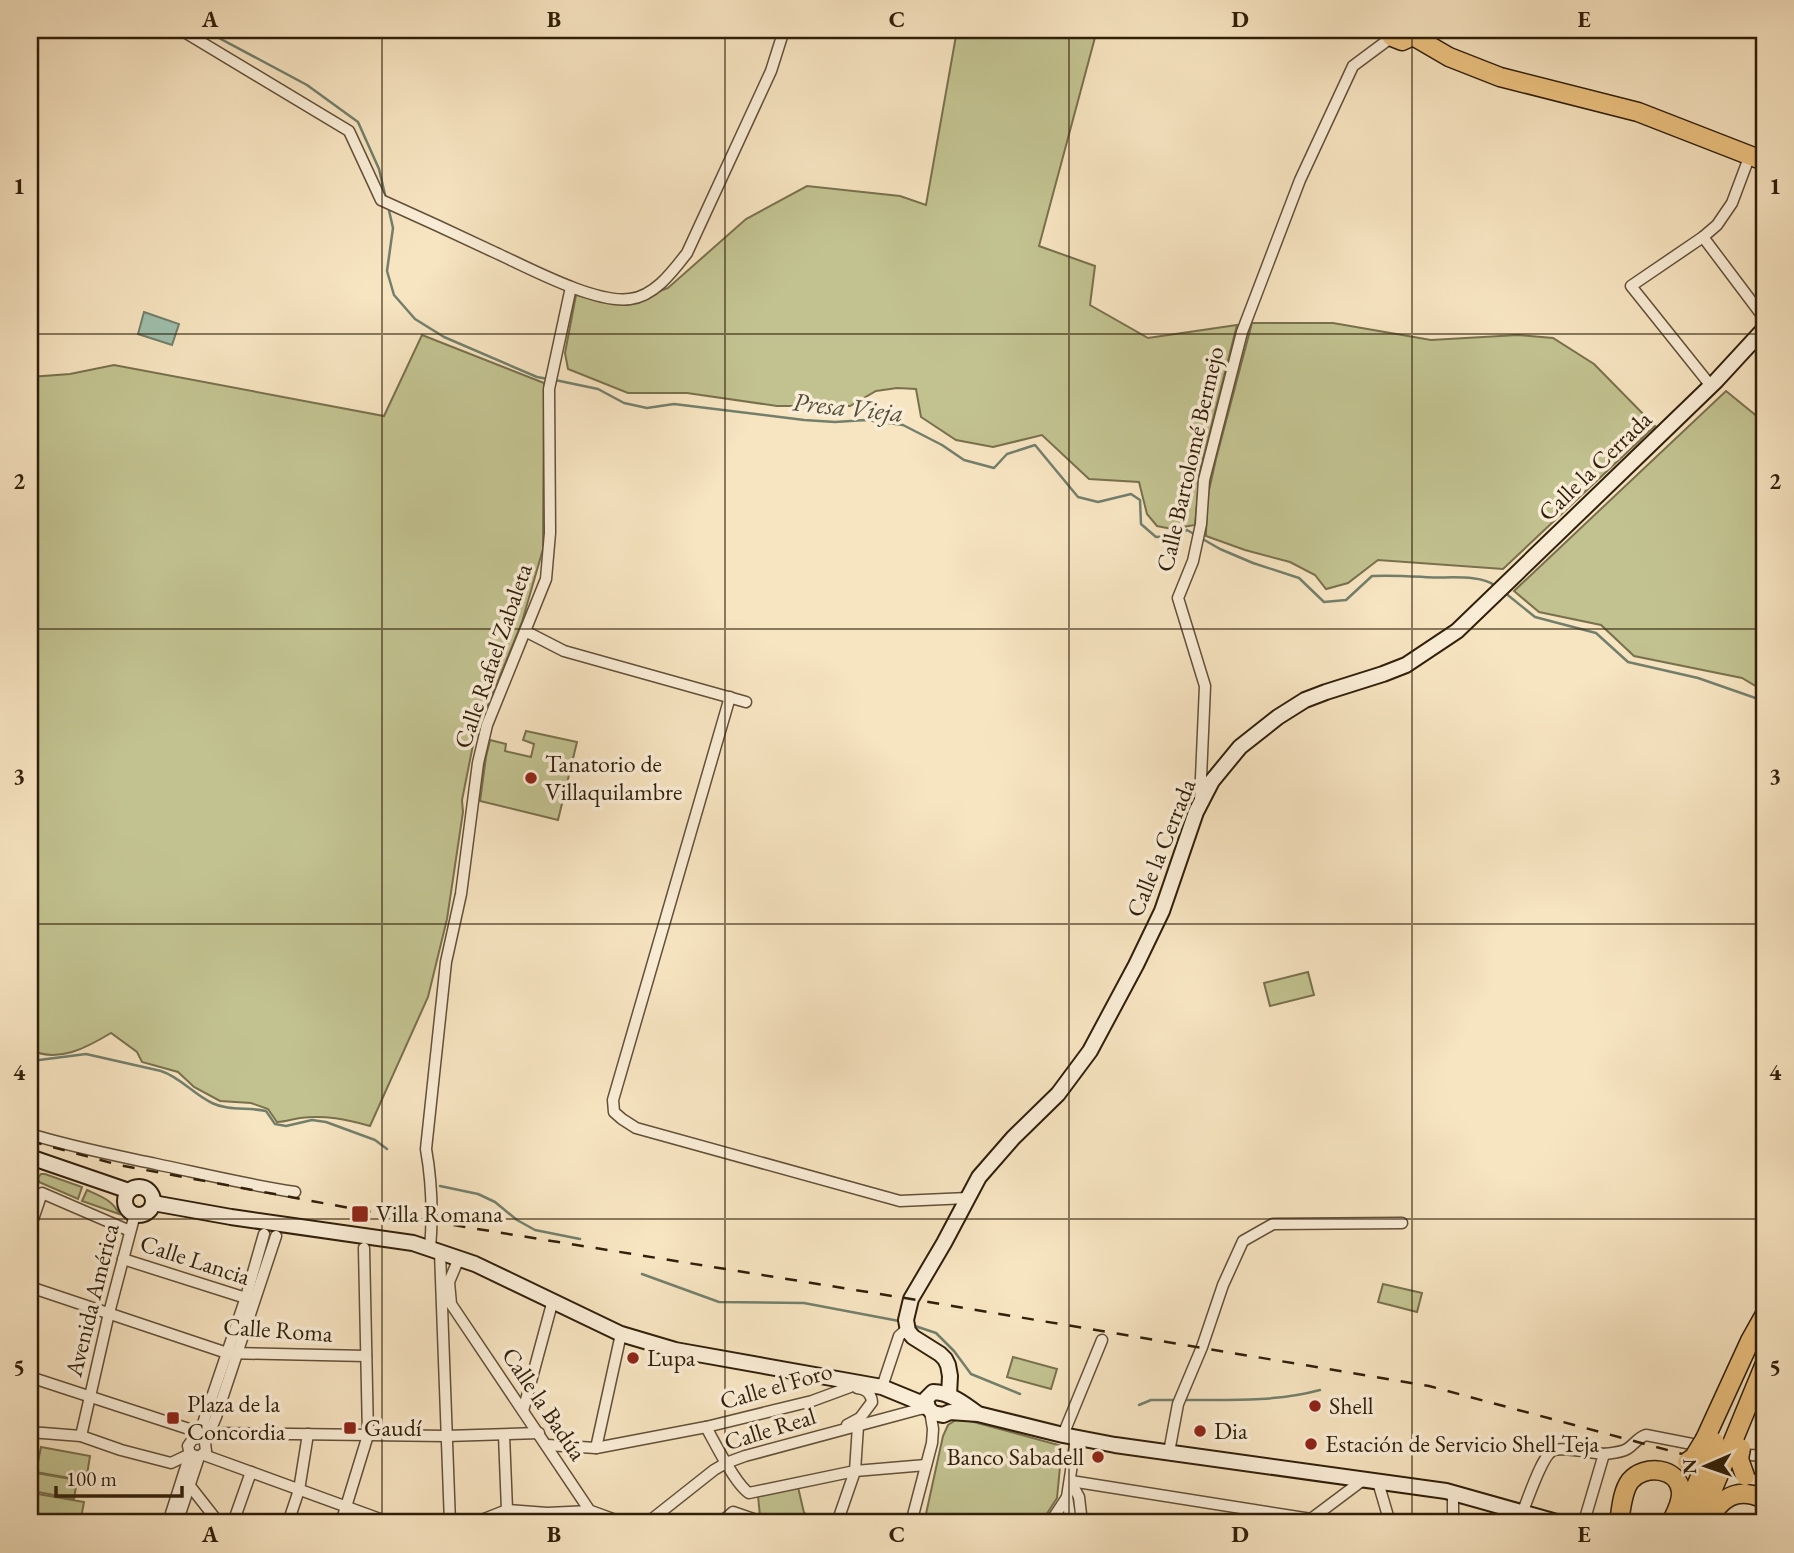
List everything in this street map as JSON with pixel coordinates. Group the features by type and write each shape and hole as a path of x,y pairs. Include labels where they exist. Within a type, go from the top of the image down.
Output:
{"highway":[{"path":"1389,33 1402,41 1414,33 1449,57 1500,77 1638,112 1757,158"},
{"path":"1764,1316 1750,1340 1729,1446 1739,1459 1750,1483 1764,1491"},
{"path":"1729,1446 1764,1324"},
{"path":"1704,1467 1694,1457 1729,1446 1764,1366"},
{"path":"1680,1523 1704,1467 1729,1446 1764,1385"},
{"path":"1616,1520 1619,1486 1624,1477 1640,1465 1704,1467"},
{"path":"1698,1523 1704,1467"},
{"path":"1616,1520 1629,1483 1649,1471 1667,1472 1679,1483 1681,1498 1671,1523"},
{"path":"1707,1523 1715,1508 1735,1494 1745,1493 1764,1499"}],"main road":[{"name":"Calle la Cerrada","path":"908,1328 906,1320 911,1298 979,1177 1070,1080 1090,1051 1162,911 1200,801 1228,761 1240,747 1278,717 1306,700 1406,665 1457,631 1711,386 1764,329"},
{"path":"30,1157 129,1191"},
{"path":"136,1187 145,1188 152,1194 153,1203 146,1213 140,1215 129,1210 125,1203 129,1191 136,1187"},
{"path":"153,1203 413,1243 475,1264 621,1334 676,1349 820,1376 856,1386 886,1388 1070,1436 1453,1492 1559,1523"},
{"path":"908,1328 913,1338 940,1354 948,1365 939,1403"}],"street":[{"path":"181,30 349,131 381,200 571,287 614,299 632,299 653,291 687,253 766,83 784,30"},
{"name":"Calle Bartolomé Bermejo","path":"1200,801 1205,686 1178,598 1193,561 1204,480 1238,346 1300,180 1353,66 1389,33"},
{"path":"1711,386 1632,286 1717,225 1757,158"},
{"path":"1703,237 1764,318"},
{"name":"Calle Rafael Zabaleta","path":"450,1523 441,1290 426,1149 446,962 461,894 478,763 486,725 546,579 550,533 551,379 571,287"},
{"path":"525,631 564,651 746,702"},
{"path":"730,697 613,1100 614,1112 636,1128 900,1201 968,1198"},
{"path":"30,1134 109,1155 295,1192"},
{"path":"30,1228 42,1193 130,1231"},
{"name":"Avenida América","path":"81,1436 135,1214"},
{"path":"1169,1452 1180,1400 1223,1285 1243,1241 1273,1224 1402,1223"},
{"path":"250,1299 264,1234"},
{"path":"30,1432 81,1436 171,1463 197,1455 207,1447 203,1436 250,1299 276,1236"},
{"path":"341,1523 368,1435 364,1248"},
{"path":"451,1304 449,1282 459,1258"},
{"name":"Calle Lancia","path":"123,1259 250,1299"},
{"name":"Calle Roma","path":"30,1287 232,1353 366,1356"},
{"name":"Calle la Badúa","path":"441,1290 598,1523"},
{"path":"523,1411 553,1300"},
{"path":"442,1321 462,1320"},
{"name":"Calle la Cerrada","path":"886,1388 899,1336 908,1328"},
{"path":"596,1448 621,1334"},
{"path":"1050,1523 1067,1497 1071,1481 1070,1436 1102,1340"},
{"path":"30,1377 203,1436"},
{"name":"Calle el Foro","path":"547,1446 596,1448 706,1427 811,1401 856,1386"},
{"name":"Calle Real","path":"841,1429 860,1418 872,1402 868,1392 856,1386"},
{"path":"932,1443 939,1403"},
{"path":"911,1523 932,1443 939,1403"},
{"name":"Calle Real","path":"648,1523 726,1463 939,1403"},
{"path":"837,1523 855,1471 858,1426"},
{"name":"Calle el Foro","path":"706,1427 726,1463 743,1489 749,1493 855,1471"},
{"path":"391,1523 197,1455 188,1446 190,1441 203,1436 446,1436 539,1433"},
{"path":"288,1523 299,1490 308,1434"},
{"path":"504,1435 507,1510"},
{"path":"1522,1513 1545,1459 1551,1452 1619,1452 1646,1435 1729,1446 1764,1457"},
{"path":"1587,1515 1604,1454"},
{"path":"168,1523 197,1455"},
{"path":"171,1463 219,1523"},
{"path":"855,1471 926,1465"},
{"path":"233,1523 251,1472"},
{"path":"1071,1481 1310,1521 1370,1481 1390,1523"},
{"path":"1071,1481 1079,1497 1082,1523"},
{"path":"177,1523 186,1484"},
{"path":"1453,1492 1453,1523"},
{"path":"1067,1497 1071,1523"},
{"path":"474,1523 507,1510 547,1513 591,1511 624,1523"},
{"path":"720,1523 733,1512 765,1523"}],"green space":[{"path":"957,30 1097,30 1039,246 1095,266 1090,305 1148,338 1237,325 1200,471 1195,525 1172,529 1157,526 1147,514 1139,482 1089,479 1042,435 993,447 956,440 921,417 916,389 876,391 850,406 777,406 687,393 628,393 568,369 565,353 576,295 625,305 668,288 746,219 807,186 900,196 926,205"},
{"path":"1252,323 1333,323 1431,340 1518,335 1553,338 1594,364 1655,426 1503,569 1378,560 1348,583 1326,589 1315,575 1290,562 1206,536 1207,499"},
{"path":"422,335 544,383 543,549 522,622 474,740 462,800 463,812 447,919 428,997 370,1126 327,1117 277,1122 268,1109 251,1103 220,1101 194,1087 178,1072 142,1062 137,1052 111,1033 72,1052 51,1055 30,1050 30,377 70,374 114,365 384,416"},
{"path":"1726,391 1764,422 1764,691 1742,678 1634,656 1601,625 1539,612 1514,591"},
{"path":"526,731 577,742 558,820 480,801 490,740 506,744 505,751 531,757 534,744 523,740"},
{"path":"1308,972 1314,995 1270,1006 1264,983"},
{"path":"41,1174 82,1187 78,1199 39,1182"},
{"path":"87,1190 110,1202 119,1214 82,1201"},
{"path":"1383,1284 1422,1293 1417,1312 1378,1302"},
{"path":"1013,1357 1057,1369 1051,1389 1007,1377"},
{"path":"959,1418 1062,1446 1057,1498 1041,1523 924,1523 943,1436 948,1425"},
{"path":"41,1447 90,1456 86,1481 36,1472"},
{"path":"36,1473 77,1480 74,1499 33,1491"},
{"path":"798,1487 804,1513 809,1515 806,1523 783,1523 760,1516 758,1496"},
{"path":"32,1493 84,1502 80,1523 30,1523"}],"shaded area":[{"path":"144,312 179,324 172,345 138,334"}],"waterway":[{"name":"Presa Vieja","path":"204,30 307,85 358,122 379,169 386,199"},
{"name":"Presa Vieja","path":"388,206 393,228 387,271 394,295 415,319 444,337 537,377 548,379"},
{"name":"Presa Vieja","path":"555,380 598,389 624,403 647,408 674,404 804,420 866,420 903,425 964,460 994,468 1007,454 1035,445 1078,497 1098,502 1131,494 1140,500 1141,524 1156,537 1174,536 1187,530 1220,549 1299,578 1324,602 1346,600 1372,576 1471,578 1496,586"},
{"name":"Presa Vieja","path":"1504,592 1535,617 1596,633 1628,662 1698,678 1764,701"},
{"path":"30,1057 39,1060 86,1054 161,1071 218,1105 266,1111 275,1124 286,1126 312,1120 326,1122 375,1140 387,1149"},
{"path":"440,1186 478,1194 495,1202 517,1220 535,1230 580,1239"},
{"path":"642,1274 719,1302 804,1303 899,1321"},
{"path":"915,1326 936,1333 971,1374 1020,1394"},
{"path":"1183,1400 1269,1398 1320,1390"},
{"path":"1139,1405 1151,1400 1177,1400"}],"railway":[{"path":"30,1141 119,1165 360,1210 1429,1386 1764,1476"}],"place":[{"name":"Tanatorio de Villaquilambre","path":"531,778"},
{"name":"Villa Romana","path":"360,1214"},
{"name":"Lupa","path":"633,1358"},
{"name":"Shell","path":"1315,1406"},
{"name":"Plaza de la Concordia","path":"173,1418"},
{"name":"Gaudí","path":"350,1428"},
{"name":"Dia","path":"1200,1431"},
{"name":"Estación de Servicio Shell Teja","path":"1311,1444"},
{"name":"Banco Sabadell","path":"1098,1457"}]}
